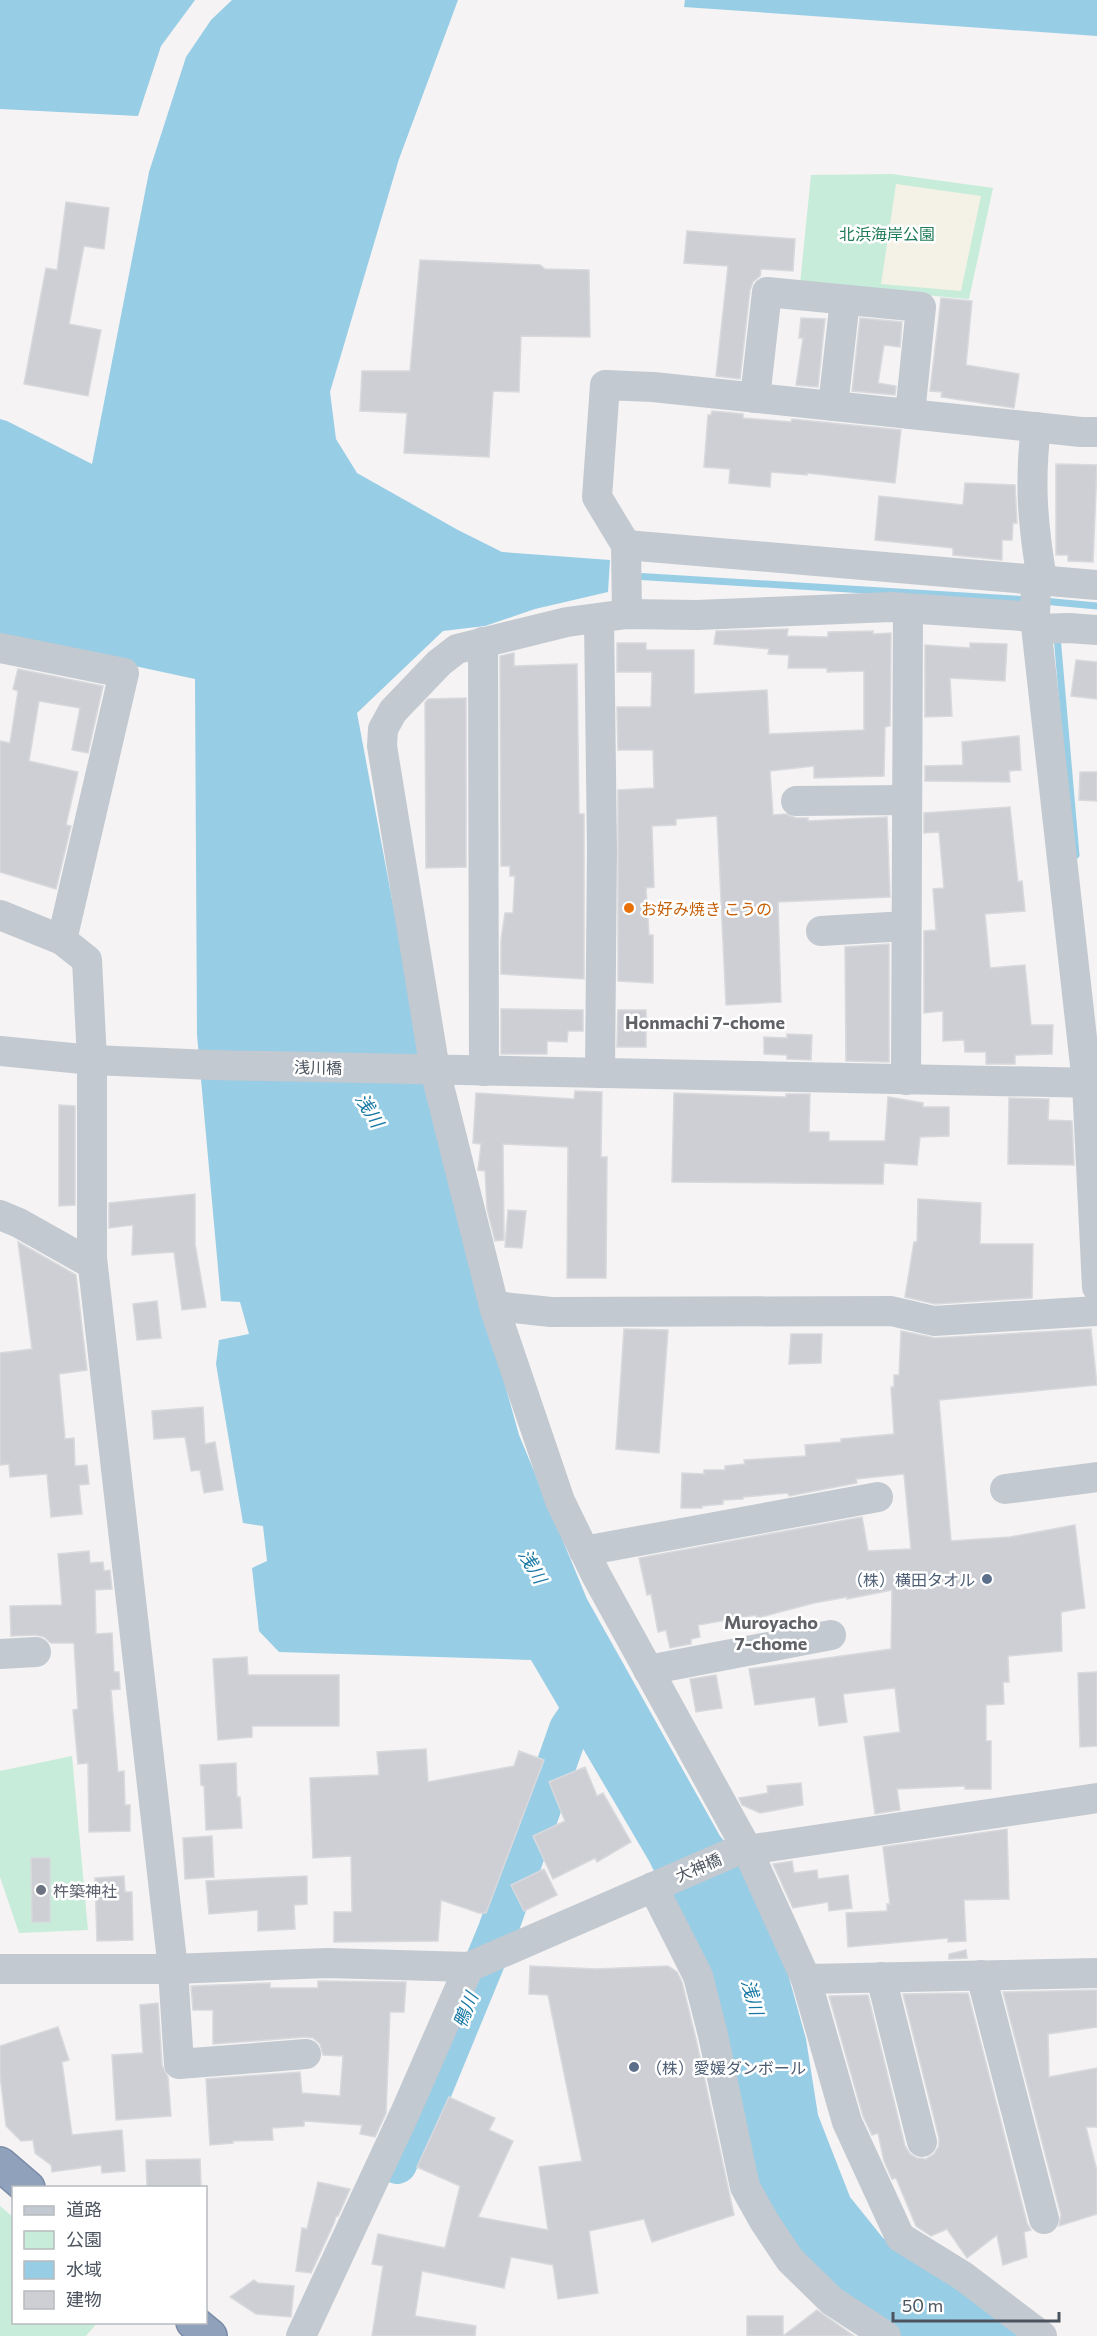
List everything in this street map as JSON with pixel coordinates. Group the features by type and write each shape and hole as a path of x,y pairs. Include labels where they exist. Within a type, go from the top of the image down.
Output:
{"highway":[{"path":"0,2164 27,2186"},
{"path":"195,2324 210,2336"}],"street":[{"path":"756,398 766,292 921,307 910,414"},
{"path":"833,406 845,300"},
{"path":"600,1073 602,850 617,609 626,551 597,497 605,385 653,387 1097,432"},
{"path":"1036,427 1031,466 1038,582 1036,621 1086,986 1092,1083 1097,1287"},
{"path":"626,551 1097,585"},
{"path":"1042,2336 963,2276 900,2237 847,2122 806,1979 648,1670 584,1551 560,1500 494,1306 430,1070 382,747 383,729 393,711 439,663 457,649 617,609 697,615 891,608 1036,621 1069,628 1097,630"},
{"path":"906,1080 908,609"},
{"path":"483,642 484,1071"},
{"path":"0,648 124,673 62,940"},
{"path":"796,801 907,800"},
{"path":"0,915 62,940 87,960 92,1060 92,1264 173,1969 178,2064 306,2054"},
{"path":"821,931 906,926"},
{"name":"浅川橋","path":"0,1051 92,1060 212,1065 1092,1083"},
{"path":"0,1215 19,1222 92,1264"},
{"path":"494,1306 551,1312 891,1311 934,1321 1097,1311"},
{"path":"1005,1489 1097,1477"},
{"path":"584,1551 878,1497"},
{"path":"648,1670 831,1635"},
{"path":"0,1654 36,1652"},
{"name":"大神橋","path":"469,1967 658,1884 741,1851 1097,1798"},
{"path":"658,1884 698,1976 713,2035 745,2187 790,2260 832,2301 886,2336"},
{"path":"0,1969 173,1969 327,1963 469,1967 405,2113 301,2336"},
{"path":"806,1979 1097,1973"},
{"path":"981,1976 1044,2219"},
{"path":"880,1977 922,2142"}],"green space":[{"name":"北浜海岸公園","path":"892,174 993,188 969,299 800,284 811,175"},
{"path":"72,1756 88,1930 19,1933 0,1877 0,1771"},
{"path":"0,2206 12,2216 12,2324 96,2324 86,2336 0,2336"}],"sand":[{"path":"896,184 981,196 961,291 881,284"}],"water":[{"path":"0,0 195,0 161,46 138,116 0,109"},
{"name":"浅川","path":"232,0 458,0 399,159 330,392 336,439 357,473 502,552 610,560 608,592 535,609 485,626 443,631 357,713 418,1038 470,1259 519,1435 587,1599 720,1836 750,1872 785,1963 806,2039 818,2115 850,2197 883,2238 964,2290 1026,2336 897,2336 841,2300 780,2227 748,2164 709,1980 649,1861 531,1660 279,1652 259,1631 252,1568 267,1561 263,1526 243,1523 216,1364 219,1340 249,1334 240,1302 221,1301 197,1035 195,679 0,637 0,419 92,464 149,172 186,57 211,20"},
{"path":"685,0 1097,0 1097,36 684,7"}],"building":[{"path":"66,202 109,208 104,249 84,246 69,324 101,330 88,396 24,384 46,268 57,270"},
{"path":"687,231 795,239 793,271 761,269 760,276 753,282 750,290 740,379 716,376 728,266 684,263"},
{"path":"420,260 540,265 545,269 589,270 590,337 521,336 519,392 493,391 489,457 404,453 407,413 360,411 362,371 410,371"},
{"path":"941,298 972,301 966,365 1019,374 1014,408 941,397 942,392 930,391"},
{"path":"801,318 825,319 818,387 796,385 803,338 799,338"},
{"path":"860,318 902,322 900,347 884,345 878,383 896,386 895,395 852,391"},
{"path":"712,411 743,414 743,418 791,422 792,419 901,430 895,483 807,473 807,475 771,472 770,487 729,483 730,469 704,467 708,415 711,415"},
{"path":"1056,464 1097,465 1093,562 1068,561 1068,555 1056,555"},
{"path":"965,483 1015,485 1017,523 1013,523 1012,540 1002,540 1002,560 953,555 953,548 875,540 879,496 963,505"},
{"path":"788,629 787,636 828,637 828,632 891,633 890,726 885,727 884,776 814,778 814,766 770,771 773,815 786,814 796,818 808,818 808,821 887,817 890,897 778,902 781,1002 726,1005 717,816 676,819 676,825 652,826 654,887 646,888 649,935 653,935 653,983 618,981 618,790 654,788 653,750 618,750 617,707 651,707 652,672 617,672 617,643 646,643 646,650 694,650 694,694 767,690 769,734 864,730 864,671 827,672 827,668 788,668 789,655 768,654 769,649 714,644 716,631"},
{"path":"970,643 1007,644 1005,681 950,678 952,716 925,717 925,645 970,648"},
{"path":"514,653 514,666 577,664 579,814 584,814 584,979 501,974 501,940 505,913 513,913 515,876 510,876 510,866 501,866 500,656"},
{"path":"1076,660 1097,662 1097,699 1071,696"},
{"path":"18,669 103,686 88,753 72,750 80,708 39,701 29,761 78,772 66,825 71,826 56,889 0,872 0,741 10,743 18,691 13,689"},
{"path":"466,698 466,867 426,868 425,703 428,699"},
{"path":"1019,736 1021,770 1009,771 1010,782 925,781 925,766 963,765 962,742"},
{"path":"1080,772 1097,772 1097,801 1079,800"},
{"path":"1010,807 1018,882 1022,881 1025,911 985,914 990,968 1025,965 1031,1025 1053,1025 1052,1054 1015,1055 1015,1064 986,1064 986,1052 965,1052 964,1040 943,1041 943,1011 924,1013 924,931 936,930 933,889 944,888 939,832 924,833 924,813"},
{"path":"889,944 889,1062 846,1061 845,947"},
{"path":"501,1009 583,1010 583,1031 568,1031 567,1042 547,1041 547,1054 501,1054"},
{"path":"618,1010 646,1010 646,1047 617,1047"},
{"path":"787,1034 812,1035 811,1060 787,1059 787,1055 764,1054 764,1037 787,1038"},
{"path":"575,1091 602,1092 601,1157 607,1157 606,1278 567,1278 568,1147 503,1144 504,1240 495,1241 487,1209 485,1171 478,1170 481,1144 473,1143 476,1093 574,1099"},
{"path":"674,1093 786,1097 786,1094 810,1094 809,1132 829,1132 829,1141 885,1141 888,1097 923,1103 923,1107 949,1107 949,1136 920,1137 917,1165 884,1163 883,1184 672,1182"},
{"path":"1009,1098 1049,1099 1048,1120 1072,1121 1074,1165 1008,1164"},
{"path":"59,1105 75,1106 75,1205 59,1206"},
{"path":"195,1194 195,1244 206,1307 182,1310 174,1252 132,1255 133,1225 109,1228 109,1203"},
{"path":"918,1199 981,1203 980,1244 1033,1244 1032,1298 935,1304 905,1297 914,1242 917,1242"},
{"path":"508,1210 526,1211 522,1248 505,1247"},
{"path":"18,1242 76,1275 87,1370 59,1374 65,1439 74,1438 75,1466 87,1465 89,1484 79,1485 82,1514 51,1517 47,1474 10,1477 9,1464 0,1465 0,1353 32,1349"},
{"path":"157,1301 161,1338 137,1340 133,1304"},
{"path":"624,1329 668,1330 659,1453 616,1449"},
{"path":"1091,1329 1097,1385 939,1400 951,1541 1010,1537 1075,1525 1085,1608 1061,1612 1062,1651 1008,1656 1009,1682 1003,1682 1004,1704 986,1705 986,1741 991,1741 991,1789 965,1789 965,1786 897,1789 900,1810 875,1814 864,1737 900,1732 895,1688 843,1694 847,1722 819,1726 815,1697 755,1705 749,1669 891,1649 892,1590 814,1603 757,1618 756,1615 698,1625 700,1637 691,1639 691,1644 670,1648 666,1630 658,1632 651,1594 647,1595 639,1558 862,1517 868,1551 911,1549 904,1474 856,1479 857,1483 789,1496 788,1493 743,1497 743,1499 723,1500 723,1504 702,1506 702,1508 681,1508 682,1473 704,1474 704,1470 725,1470 725,1466 745,1464 744,1460 806,1456 805,1445 894,1434 891,1387 894,1387 894,1375 899,1375 901,1331 935,1338"},
{"path":"791,1334 822,1334 821,1363 789,1364"},
{"path":"203,1407 205,1444 215,1442 223,1490 204,1493 200,1470 191,1471 185,1437 154,1439 152,1411"},
{"path":"89,1551 90,1563 103,1562 104,1571 110,1570 112,1589 95,1590 96,1634 112,1633 114,1672 119,1672 120,1689 111,1690 118,1772 124,1771 125,1805 130,1805 130,1831 89,1832 88,1763 78,1764 73,1710 78,1709 74,1643 51,1643 44,1637 36,1635 11,1636 10,1606 62,1605 58,1554"},
{"path":"247,1657 248,1675 339,1675 339,1726 252,1726 252,1737 218,1740 213,1659"},
{"path":"1097,1672 1097,1746 1080,1747 1078,1673"},
{"path":"716,1675 722,1708 696,1712 690,1679"},
{"path":"426,1749 428,1782 514,1766 519,1751 544,1760 486,1913 479,1913 441,1900 438,1941 334,1942 334,1912 352,1912 351,1856 313,1858 310,1778 379,1775 377,1752"},
{"path":"236,1763 237,1797 240,1797 242,1828 206,1830 204,1786 201,1785 200,1765"},
{"path":"585,1767 597,1796 603,1793 631,1842 597,1862 595,1858 553,1879 533,1836 565,1821 549,1782"},
{"path":"801,1783 803,1805 760,1813 742,1805 739,1798 768,1793 767,1786"},
{"path":"1007,1829 1009,1899 964,1900 966,1941 948,1942 948,1938 848,1947 846,1913 887,1911 887,1904 890,1904 883,1847"},
{"path":"212,1836 214,1877 185,1879 183,1838"},
{"name":"杵築神社","path":"31,1858 50,1858 50,1922 32,1922"},
{"path":"792,1861 794,1873 817,1870 818,1879 848,1875 852,1908 829,1911 828,1902 793,1908 773,1864"},
{"path":"544,1869 557,1895 524,1911 511,1885"},
{"path":"124,1876 125,1892 132,1892 133,1940 97,1941 95,1878"},
{"path":"307,1876 307,1904 294,1905 295,1929 258,1931 258,1910 209,1914 206,1881"},
{"path":"966,1950 967,1958 949,1959 949,1954"},
{"path":"530,1966 596,1969 668,1966 677,1972 682,1982 696,2039 734,2215 652,2242 644,2219 589,2231 598,2293 558,2299 553,2265 511,2257 504,2288 422,2271 415,2316 476,2326 475,2336 372,2336 383,2266 372,2264 378,2234 445,2248 460,2186 417,2167 449,2097 495,2118 489,2130 513,2141 478,2217 548,2230 539,2167 582,2161 548,1995 529,1994"},
{"path":"318,1981 406,1982 404,2012 390,2012 386,2113 375,2137 360,2134 362,2125 304,2121 304,2126 272,2128 273,2140 233,2141 233,2143 210,2145 206,2079 300,2072 302,2093 340,2096 343,2056 323,2055 320,2044 313,2038 305,2037 213,2044 213,2010 193,2010 191,1986 270,1983 270,1988 318,1988"},
{"path":"1097,1990 1097,2027 1048,2034 1049,2077 1097,2068 1097,2127 1086,2127 1097,2171 1097,2214 1059,2226 1061,2215 1003,1992"},
{"path":"968,1993 1027,2223 1031,2230 1024,2232 1027,2257 1003,2265 997,2235 967,2258 947,2229 931,2236 916,2226 896,2178 892,2179 884,2161 878,2133 872,2135 863,2116 829,1996 868,1995 905,2146 910,2154 926,2159 934,2154 939,2146 939,2138 903,1994"},
{"path":"158,2003 162,2065 168,2077 171,2116 116,2120 112,2055 143,2053 140,2005"},
{"path":"58,2027 69,2060 62,2062 72,2135 122,2130 125,2171 102,2173 101,2165 52,2172 51,2165 35,2153 33,2140 21,2141 6,2126 0,2075 0,2046"},
{"path":"200,2159 201,2186 147,2186 146,2160"},
{"path":"318,2182 350,2189 311,2273 296,2271 302,2228 307,2229"},
{"path":"254,2280 258,2283 294,2286 291,2317 256,2314 230,2297"},
{"path":"817,2310 854,2336 783,2336"},
{"path":"747,2316 783,2316 783,2336 747,2336"}],"waterway":[{"path":"633,576 1029,600"},
{"path":"1043,601 1097,606"},
{"path":"1057,636 1076,855"},
{"name":"鴨川","path":"397,2164 433,2088 498,1930 569,1729 602,1680"}],"place":[{"name":"お好み焼き こうの","path":"629,908"},
{"name":"（株）横田タオル","path":"987,1579"},
{"name":"杵築神社","path":"41,1890"},
{"name":"（株）愛媛ダンボール","path":"634,2067"}],"district":[{"name":"Honmachi 7-chome","path":"705,1022"},
{"name":"Muroyacho 7-chome","path":"771,1632"}]}
